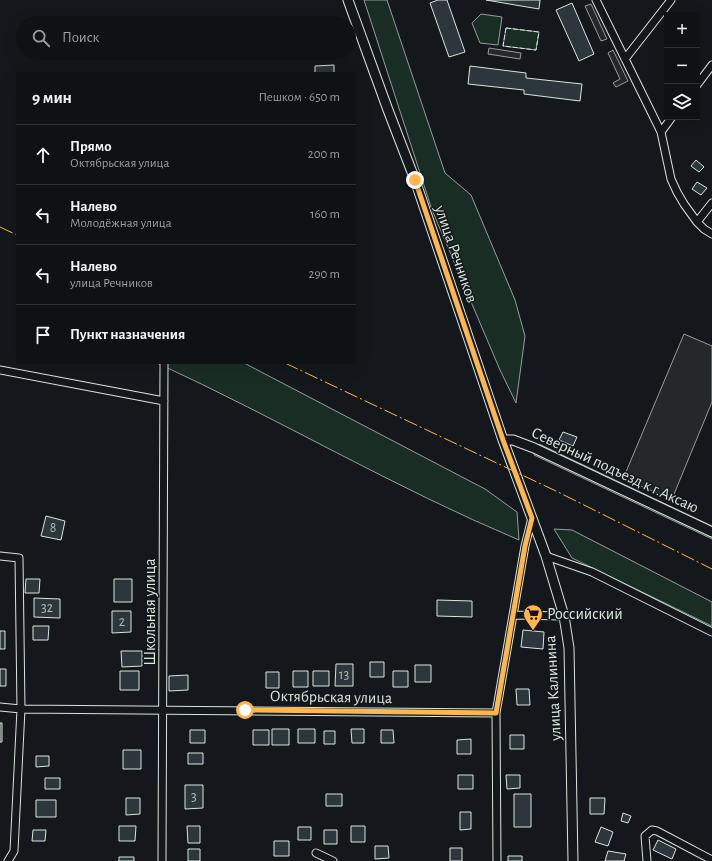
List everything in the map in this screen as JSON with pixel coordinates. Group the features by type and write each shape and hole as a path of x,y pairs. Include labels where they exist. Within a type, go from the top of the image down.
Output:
{"street":[{"name":"улица Речников","path":"348,0 354,16"},
{"path":"596,0 661,132 671,179 684,204 697,222 712,234"},
{"path":"624,59 671,0"},
{"name":"улица Речников","path":"356,22 415,180 503,440 532,518"},
{"path":"698,84 712,66"},
{"path":"661,132 670,120"},
{"path":"697,222 712,203"},
{"name":"Школьная улица","path":"162,861 164,710 164,364"},
{"path":"0,370 164,401"},
{"name":"Северный подъезд к г.Аксаю","path":"503,440 517,441 534,448 712,532"},
{"path":"497,861 496,713 525,546 532,518"},
{"name":"улица Калинина","path":"532,518 546,556 564,616 569,648 572,861"},
{"path":"0,556 19,558 21,709 14,851 8,861"},
{"path":"546,556 592,572 712,632"},
{"path":"513,615 564,616"},
{"name":"Октябрьская улица","path":"0,708 496,713"},
{"path":"646,861 645,836 652,830 657,831 712,860"},
{"path":"316,854 333,861"}],"green space":[{"path":"364,0 387,0 445,173 471,195 515,300 525,336 516,403 500,370 432,210"},
{"path":"481,14 502,17 498,45 480,43 472,23"},
{"path":"506,28 539,32 536,50 503,46"},
{"path":"159,364 246,364 485,489 517,512 519,540 473,520 382,476"},
{"path":"539,444 712,526 712,528 538,446"},
{"path":"535,452 712,537 712,539 534,455"},
{"path":"554,529 572,530 712,602 712,626 572,558"}],"shaded area":[{"path":"591,4 607,39 601,41 585,6"},
{"path":"489,48 521,53 520,59 488,54"},
{"path":"613,50 628,81 616,87 613,83 620,79 608,53"},
{"path":"684,334 712,346 712,402 672,499 623,479"}],"building":[{"path":"438,0 447,0 465,52 449,57 430,3"},
{"path":"486,0 540,0 539,9"},
{"path":"572,3 594,54 579,61 556,10"},
{"path":"334,65 334,72 315,72 315,66"},
{"path":"470,66 526,73 526,78 582,84 580,101 524,94 524,90 468,84"},
{"path":"696,160 704,167 699,172 691,166"},
{"path":"697,182 707,188 701,195 692,189"},
{"path":"563,432 577,437 573,446 559,440"},
{"path":"46,516 65,521 61,540 41,536"},
{"path":"26,579 40,579 39,593 25,593"},
{"path":"114,579 132,579 132,602 114,602"},
{"path":"34,598 60,599 60,618 34,617"},
{"path":"437,600 472,601 472,617 437,616"},
{"path":"112,611 131,611 131,632 112,633"},
{"path":"33,626 49,626 48,640 33,640"},
{"path":"523,630 544,632 543,649 521,647"},
{"path":"0,631 5,631 5,649 0,649"},
{"path":"121,651 142,651 142,666 122,667"},
{"path":"370,662 384,662 384,677 370,677"},
{"path":"336,664 353,664 353,686 335,686"},
{"path":"415,665 431,665 431,682 415,682"},
{"path":"0,669 6,669 6,686 0,686"},
{"path":"120,671 139,671 139,690 120,690"},
{"path":"293,671 308,671 308,687 293,687"},
{"path":"313,671 329,671 329,686 313,686"},
{"path":"393,671 408,671 408,687 393,687"},
{"path":"266,672 279,672 279,688 266,688"},
{"path":"188,675 188,690 169,691 169,676"},
{"path":"516,689 529,689 530,705 517,705"},
{"path":"0,723 2,723 2,742 0,742"},
{"path":"272,729 289,729 289,745 272,745"},
{"path":"298,729 315,729 315,743 298,743"},
{"path":"351,729 364,729 364,743 352,743"},
{"path":"190,730 205,730 205,743 190,743"},
{"path":"253,730 269,730 269,745 253,745"},
{"path":"381,730 393,730 394,743 381,743"},
{"path":"324,731 335,731 335,744 324,744"},
{"path":"510,735 524,735 524,749 510,749"},
{"path":"471,739 471,754 457,754 457,740"},
{"path":"123,750 141,750 141,769 123,769"},
{"path":"188,753 203,753 203,764 188,764"},
{"path":"36,756 49,756 49,766 36,767"},
{"path":"458,775 473,775 473,789 458,789"},
{"path":"506,775 520,775 520,788 507,789"},
{"path":"45,778 60,778 60,789 45,789"},
{"path":"185,785 203,785 203,808 185,809"},
{"path":"326,794 342,794 342,806 326,806"},
{"path":"514,794 531,794 531,827 514,827"},
{"path":"126,798 140,798 140,814 126,815"},
{"path":"590,798 605,798 604,814 590,814"},
{"path":"36,800 56,800 56,817 36,817"},
{"path":"460,812 471,812 471,829 460,830"},
{"path":"623,813 631,816 628,823 621,821"},
{"path":"119,826 136,826 135,841 119,841"},
{"path":"187,826 200,826 200,843 188,843"},
{"path":"351,826 365,826 365,842 351,842"},
{"path":"298,827 311,827 311,840 298,840"},
{"path":"601,827 613,832 608,846 595,842"},
{"path":"33,830 46,830 45,841 32,841"},
{"path":"324,830 337,830 337,844 324,844"},
{"path":"658,840 676,849 672,859 653,850"},
{"path":"274,841 289,841 289,856 274,856"},
{"path":"375,846 388,846 389,858 375,859"},
{"path":"450,848 462,848 462,861 450,861"},
{"path":"188,849 200,849 200,861 188,861"},
{"path":"608,851 626,854 624,861 605,861"},
{"path":"508,856 522,856 522,861 508,861"},
{"path":"119,857 134,857 134,861 119,861"}],"fence":[{"path":"506,28 539,32 536,50 503,46 506,28"}],"power":[{"path":"0,227 16,235"},
{"path":"287,364 558,492 712,569"}],"place":[{"name":"Российский","path":"533,631"}],"route":[{"path":"245,710 496,713 525,546 532,518 503,440 415,180"}]}
